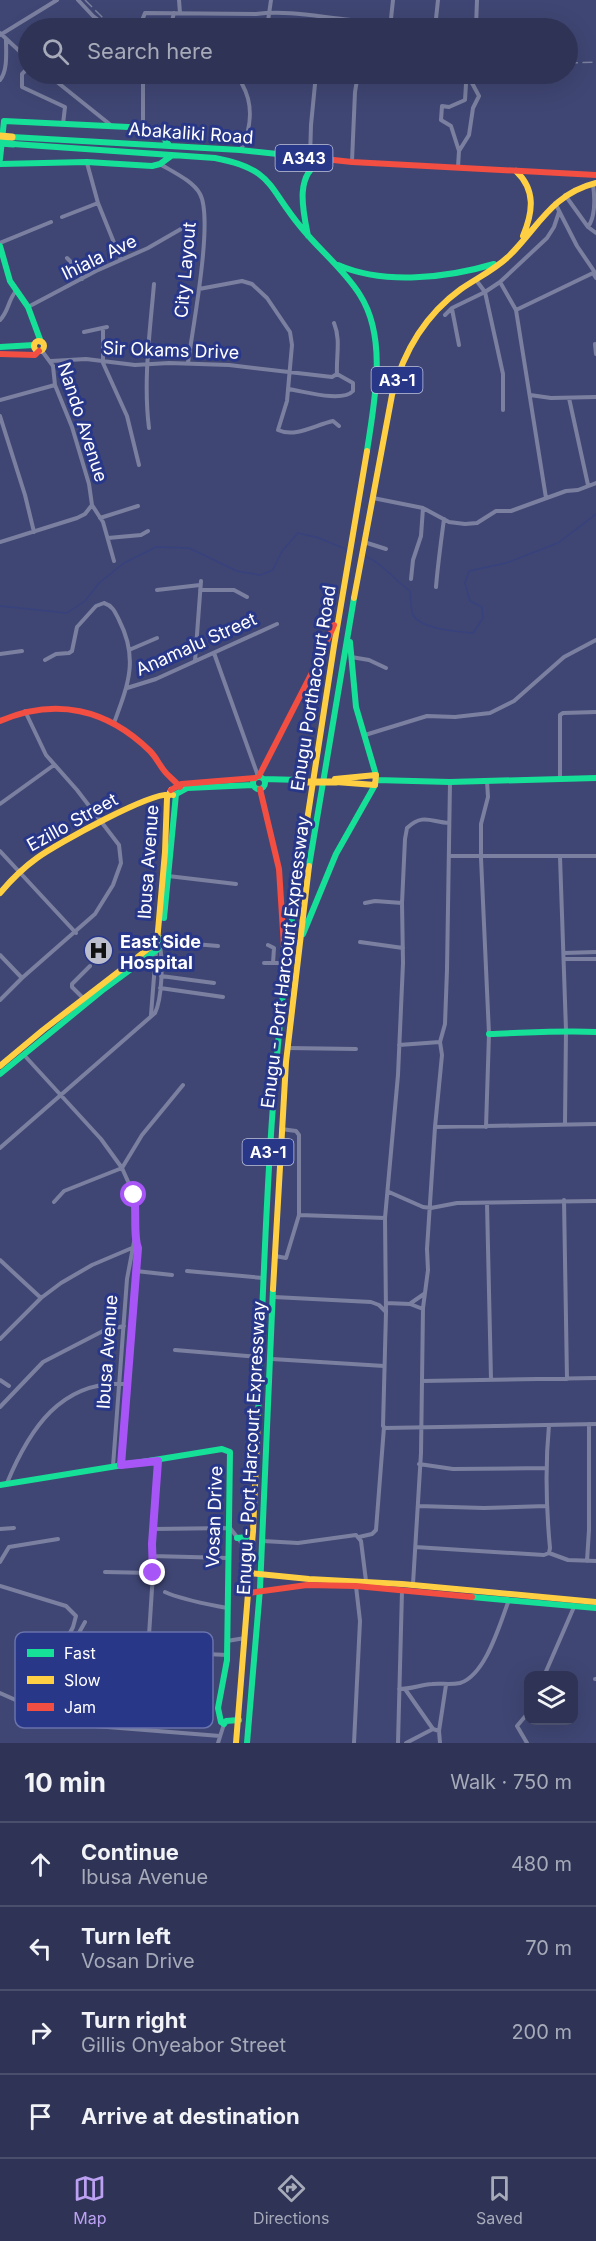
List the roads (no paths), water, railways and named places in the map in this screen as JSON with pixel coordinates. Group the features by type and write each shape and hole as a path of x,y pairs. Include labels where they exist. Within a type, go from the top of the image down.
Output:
{"main road":[{"path":"0,159 2,121 142,127 157,130 165,143"},
{"name":"Abakaliki Road","path":"0,136 13,141 215,158 238,162 264,178 309,236"},
{"name":"Abakaliki Road","path":"0,143 13,141 165,143 310,159 596,175"},
{"path":"145,166 154,154"},
{"path":"0,164 87,162 145,166 160,164 171,156"},
{"name":"A343","path":"309,236 302,208 305,179 309,169 315,164 333,160"},
{"name":"A343","path":"516,171 528,182 532,197 527,227 520,243"},
{"name":"A343","path":"520,243 564,194 595,183"},
{"name":"Enugu Porthacourt Road","path":"236,1743 253,1531 270,1120 285,963 340,607 371,431 378,358 365,303 309,236"},
{"name":"Enugu - Port Harcourt Expressway","path":"247,1743 260,1593 274,1256 288,1048 298,950 323,778 363,544 386,426 403,362 417,336 438,308 506,258 520,243"},
{"path":"0,247 6,270 16,291 28,307 36,327 38,346 35,356 0,354"},
{"name":"A343","path":"327,257 351,272 387,276 434,275 475,270 506,258"},
{"path":"0,347 38,346"},
{"path":"285,963 279,869 259,781 320,657 340,607"},
{"path":"298,950 336,854 376,780 356,707 348,631"},
{"path":"0,721 24,710 47,707 69,709 100,717 114,723 151,752 175,791"},
{"name":"Ezillo Street","path":"0,893 18,872 49,849 152,798 175,791 259,781 450,782 596,778"},
{"name":"Ibusa Avenue","path":"157,945 165,852 166,807 175,791"},
{"name":"Ibusa Avenue","path":"157,945 168,876 175,791"},
{"path":"152,798 162,802 166,807"},
{"path":"78,1007 84,998 157,945"},
{"path":"0,1066 157,945"},
{"path":"489,1034 553,1033 566,1030 596,1032"},
{"path":"0,1074 21,1052"},
{"name":"Vosan Drive","path":"3,1484 222,1449 230,1452 227,1655 218,1708 221,1722 224,1724"},
{"path":"237,1539 247,1537 253,1531"},
{"path":"250,1573 366,1582 509,1600 596,1608"},
{"path":"249,1593 307,1585 402,1586"},
{"path":"413,1588 596,1602"},
{"path":"224,1724 226,1721 239,1720"}],"street":[{"path":"27,18 57,0"},
{"path":"78,0 96,18"},
{"path":"175,18 178,0"},
{"path":"268,18 270,0"},
{"path":"391,18 393,0"},
{"path":"436,18 438,0"},
{"path":"476,18 477,0"},
{"path":"143,18 145,13 269,12 337,18"},
{"path":"18,24 1,34 18,50"},
{"path":"0,81 3,77 6,39"},
{"path":"22,84 22,87 65,107 63,124"},
{"path":"60,84 113,126"},
{"path":"142,127 143,84"},
{"path":"240,150 247,136 251,105 242,84"},
{"path":"310,159 315,84"},
{"path":"352,162 356,84"},
{"path":"458,167 459,151 451,126 441,120 442,106 449,107 465,100 466,84"},
{"path":"459,151 469,135 473,108 479,96 473,84"},
{"path":"87,162 98,203 121,260"},
{"name":"City Layout","path":"160,164 192,185 202,197 204,234 199,289 188,363"},
{"path":"588,227 595,215 595,183"},
{"path":"564,194 588,227 596,233"},
{"path":"516,310 595,275 555,202"},
{"path":"62,217 98,203"},
{"path":"445,315 452,308 500,282 547,238 559,212"},
{"path":"0,247 51,222"},
{"name":"Ihiala Ave","path":"28,307 148,248 181,229"},
{"path":"67,258 82,279"},
{"path":"475,280 485,292 503,374 503,410"},
{"path":"199,289 242,281 257,287 290,332 292,345 287,401 277,428 283,432 298,432 333,421 339,426"},
{"path":"500,282 516,310 546,498"},
{"path":"149,429 147,365 154,284"},
{"path":"0,321 11,296 16,291"},
{"path":"452,308 459,345"},
{"path":"288,389 331,396 350,394 353,391 353,383 337,374 339,333 334,323"},
{"path":"84,332 105,327 103,363 127,416 139,465"},
{"path":"595,344 596,354"},
{"name":"Nando Avenue","path":"38,346 51,361 55,385 85,470 92,505"},
{"name":"Sir Okams Drive","path":"51,361 86,359 103,363 147,365 188,363 239,366 329,378 337,374"},
{"path":"0,400 55,385"},
{"path":"530,394 569,398 596,397"},
{"path":"569,398 588,485"},
{"path":"0,416 34,532"},
{"path":"372,498 423,508 456,523 477,522 496,511 511,512 546,498 596,483"},
{"path":"0,542 85,514 92,505 108,538 114,561"},
{"path":"100,518 138,506"},
{"path":"411,579 413,560 421,536 423,508"},
{"path":"436,587 444,518"},
{"path":"108,538 141,535 148,531"},
{"path":"363,544 386,549"},
{"path":"195,662 200,586"},
{"path":"158,590 200,586 234,590 248,597"},
{"path":"45,660 56,654 72,651 77,627 100,603 108,604 123,628 129,650 130,669 127,689 114,723"},
{"name":"Anamalu Street","path":"127,689 156,679 277,624"},
{"path":"129,650 157,638"},
{"path":"364,736 427,716 455,717 490,713 514,700 564,657 596,640"},
{"path":"0,654 22,651"},
{"path":"214,653 259,781"},
{"path":"351,657 369,660 386,668"},
{"path":"0,1000 22,978 76,933 101,906 120,869 119,845 77,790 46,755 24,710"},
{"path":"560,778 560,715 596,712"},
{"path":"0,804 54,765"},
{"path":"486,1126 489,1034 481,824 488,797 487,781"},
{"path":"413,1588 421,1426 423,1309 428,1270 429,1208 442,1055 440,1042 445,1024 450,782"},
{"path":"263,1541 298,1543 353,1534 359,1537 372,1534 376,1530 384,1427 381,1420 386,1312 385,1218 389,1192 399,1046 405,839 407,828 415,822 427,818 436,822 449,823"},
{"path":"0,851 76,933"},
{"path":"450,856 481,858 596,856"},
{"path":"560,857 566,1030 565,1123"},
{"path":"168,876 236,884"},
{"path":"365,903 375,901 402,903"},
{"path":"360,942 403,948"},
{"path":"157,945 218,946"},
{"name":"Ibusa Avenue","path":"151,1016 157,1010 160,988 161,976 157,945"},
{"name":"Ibusa Avenue","path":"151,1016 157,945"},
{"path":"268,945 274,948 273,963"},
{"path":"564,953 596,952"},
{"path":"0,956 22,978"},
{"path":"564,959 596,958"},
{"path":"264,963 285,963"},
{"path":"84,998 72,987 72,984 90,966"},
{"path":"161,976 214,983"},
{"path":"160,988 223,998"},
{"path":"0,1148 151,1016"},
{"path":"399,1046 440,1042"},
{"path":"288,1048 356,1048"},
{"name":"Ibusa Avenue","path":"21,1052 101,1139 122,1168 134,1195 135,1241 132,1248 124,1326 113,1466"},
{"path":"54,1202 64,1191 122,1168 142,1135 183,1085"},
{"path":"435,1127 596,1124"},
{"path":"274,1256 286,1258 299,1215 299,1135 296,1131 281,1129"},
{"path":"389,1192 429,1208 456,1203 596,1201"},
{"path":"564,1200 567,1379"},
{"path":"487,1203 491,1379"},
{"path":"299,1215 385,1218"},
{"name":"Ibusa Avenue","path":"121,1465 138,1248 135,1241"},
{"path":"0,1339 41,1298 76,1274 132,1248 138,1248"},
{"path":"0,1260 41,1298"},
{"path":"136,1271 172,1275"},
{"path":"187,1271 263,1278"},
{"path":"410,1304 425,1293"},
{"path":"273,1297 371,1302 379,1305 386,1312"},
{"path":"386,1303 410,1304 423,1309"},
{"path":"0,1407 43,1362 103,1332 124,1326"},
{"path":"175,1350 260,1357"},
{"path":"271,1359 384,1366"},
{"path":"422,1381 596,1378"},
{"path":"0,1380 9,1386"},
{"path":"3,1484 27,1440 68,1397 96,1385 127,1384"},
{"path":"587,1561 589,1424"},
{"path":"384,1427 596,1424"},
{"path":"549,1425 545,1468 549,1553"},
{"path":"149,1632 158,1461"},
{"path":"419,1464 453,1469 545,1468"},
{"path":"418,1506 484,1508 546,1506"},
{"path":"0,1529 14,1528"},
{"path":"153,1529 230,1528 251,1555"},
{"path":"359,1537 366,1582"},
{"path":"0,1562 9,1548 58,1539"},
{"path":"415,1547 544,1556 549,1553"},
{"path":"549,1553 568,1560 596,1562"},
{"path":"152,1556 228,1558"},
{"path":"105,1572 153,1573"},
{"path":"0,1586 66,1606 74,1612 76,1619 70,1632"},
{"path":"354,1743 360,1621 356,1586"},
{"path":"398,1743 402,1586"},
{"path":"165,1592 176,1598 188,1598 226,1608"},
{"path":"399,1689 432,1684 446,1685 469,1679 479,1669 509,1600"},
{"path":"546,1671 574,1606"},
{"path":"79,1632 85,1622"},
{"path":"227,1641 246,1638"},
{"path":"213,1654 227,1655"},
{"path":"440,1743 439,1731 446,1685"},
{"path":"405,1689 433,1729 439,1731"},
{"path":"0,1693 15,1700"},
{"path":"524,1718 517,1726 527,1743"},
{"path":"218,1743 224,1724"},
{"path":"111,1728 220,1736"},
{"path":"406,1743 433,1729"}],"waterway":[{"path":"364,556 377,562 410,591 412,613 418,620 440,629 473,633 483,618 482,607 470,601 465,583 469,571 506,563 558,543 596,514"},
{"path":"0,606 67,613 85,601 99,583 124,563 156,547 189,548 237,571 260,575 273,570 282,551 298,533 319,538 348,550"}],"railway":[{"path":"85,0 103,18"},
{"path":"578,63 596,62"}],"place":[{"name":"East Side Hospital","path":"99,951"}]}
